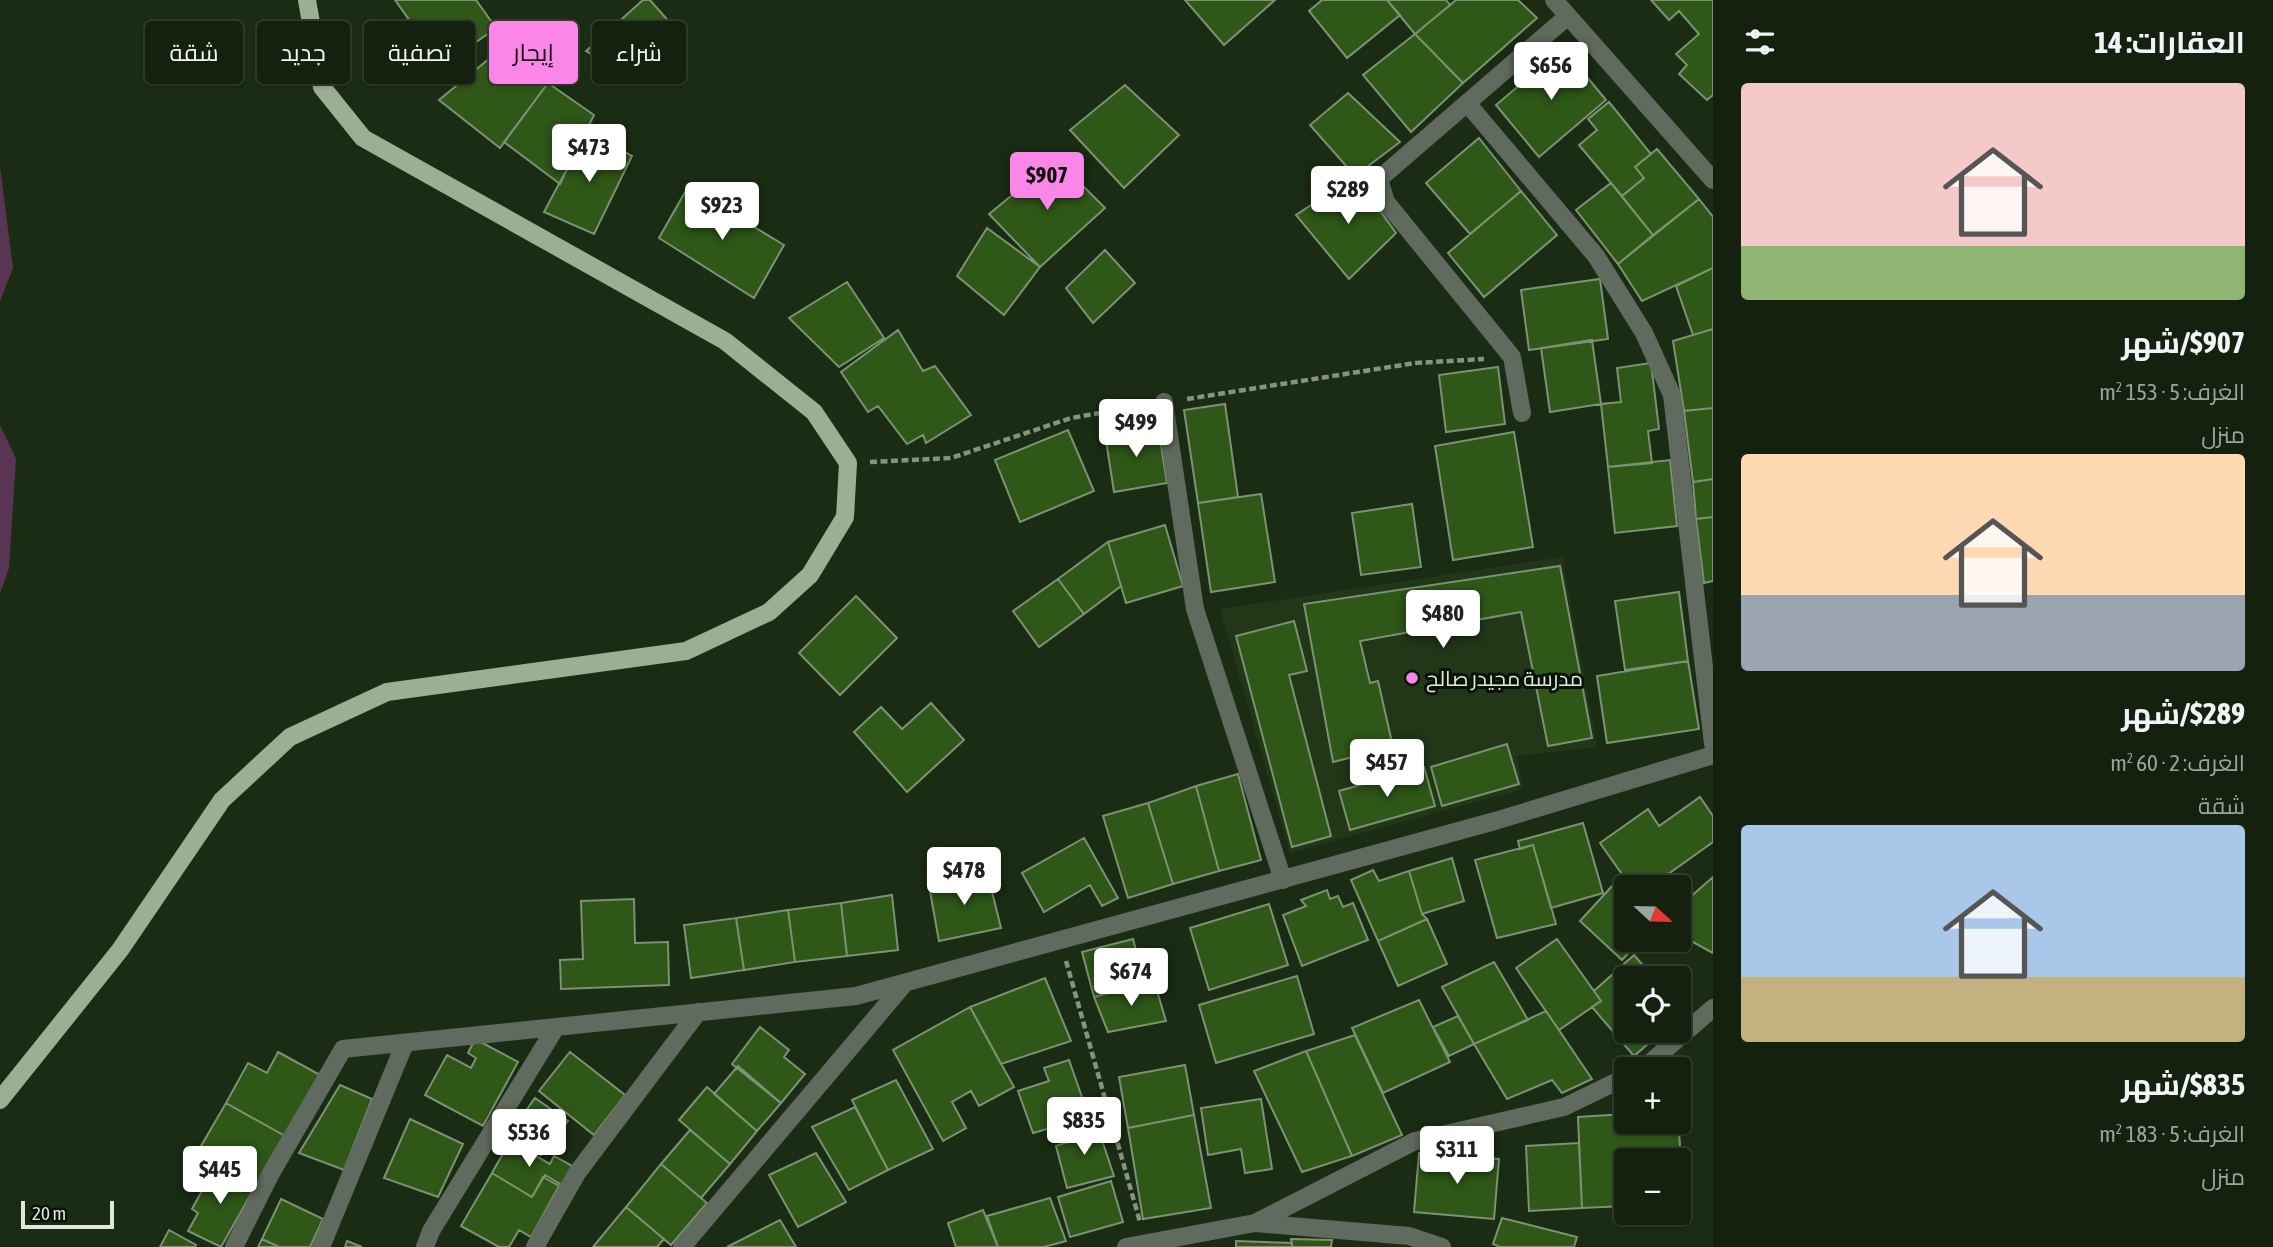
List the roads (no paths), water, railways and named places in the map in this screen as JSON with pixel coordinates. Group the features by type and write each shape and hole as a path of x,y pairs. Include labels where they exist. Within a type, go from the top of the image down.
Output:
{"main road":[{"path":"0,1100 120,950 222,800 290,737 387,692 686,651 769,612 810,575 845,517 848,463 814,412 725,341 363,138 322,87 307,0"}],"street":[{"path":"1554,0 1709,169"},
{"path":"1522,413 1512,357 1385,202 1379,179 1568,16"},
{"path":"1467,103 1596,256 1644,333 1672,395 1713,744"},
{"path":"1164,402 1195,609 1283,880"},
{"path":"234,1247 270,1175 343,1049 856,996 1495,821 1713,755"},
{"path":"682,1247 905,983"},
{"path":"1657,1057 1713,1008"},
{"path":"535,1247 577,1173 698,1012"},
{"path":"425,1247 431,1231 556,1027"},
{"path":"321,1247 405,1043"},
{"path":"1255,1223 1415,1141 1564,1107 1614,1083"},
{"path":"1126,1247 1255,1223 1409,1236 1442,1247"}],"place":[{"name":"مدرسة مجيدر صالح","path":"1412,678"}]}
